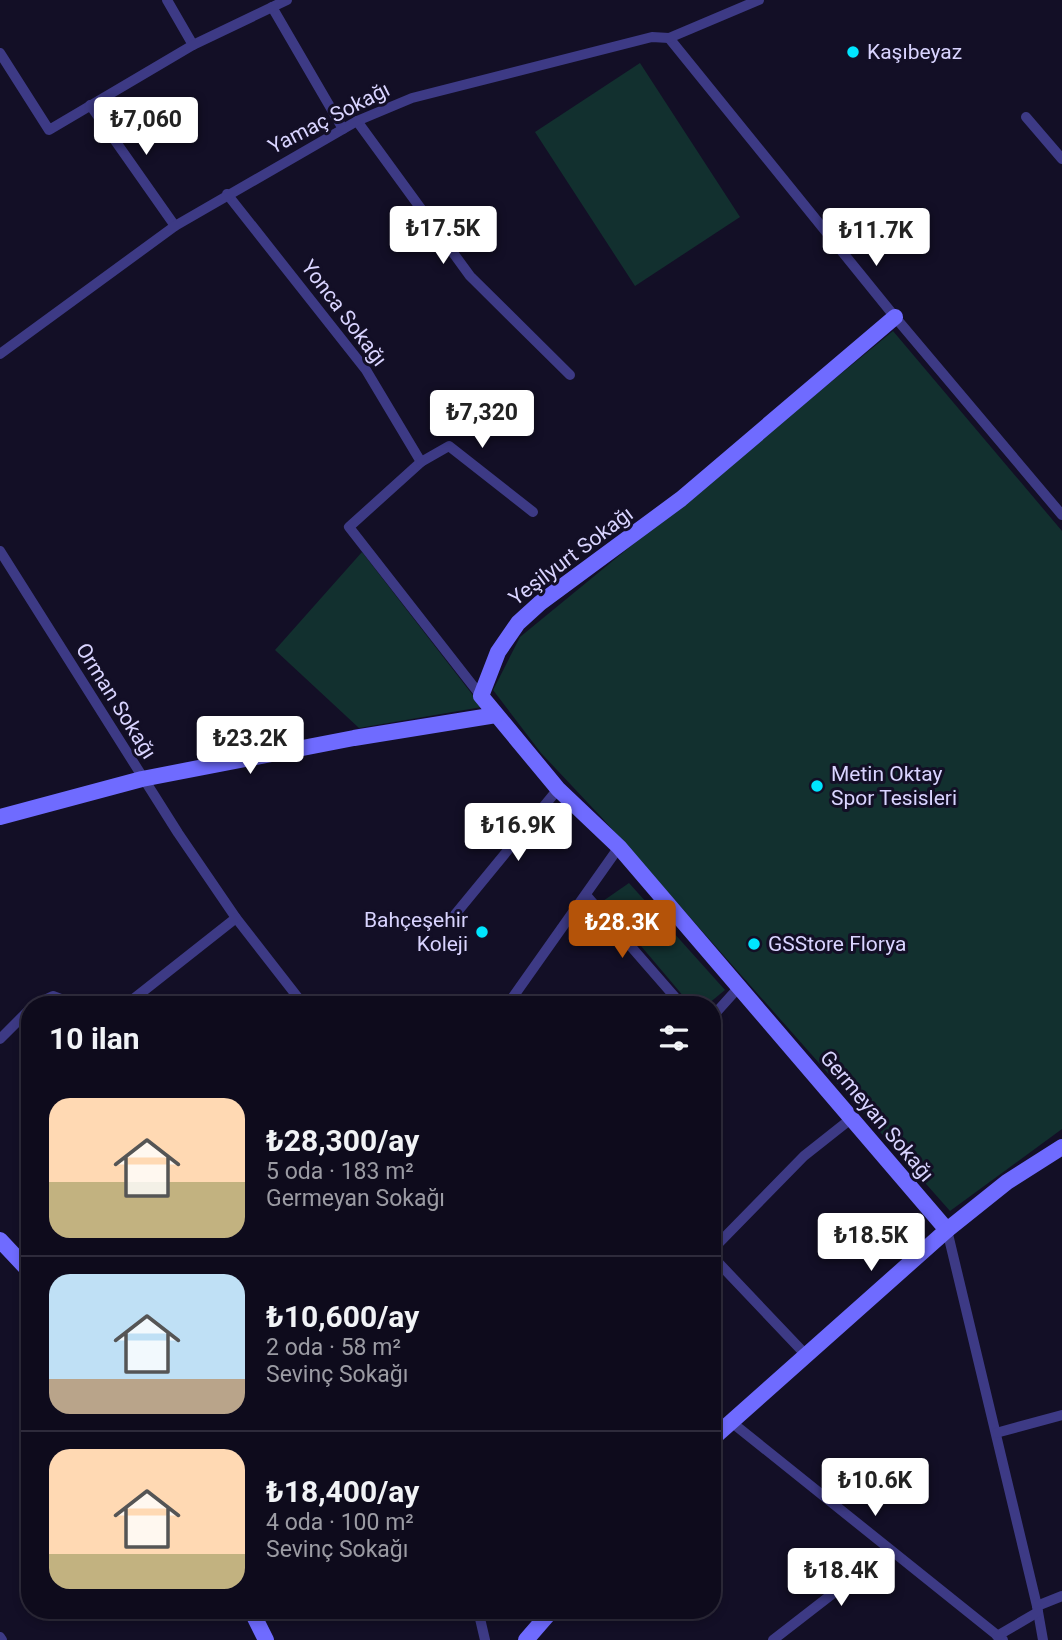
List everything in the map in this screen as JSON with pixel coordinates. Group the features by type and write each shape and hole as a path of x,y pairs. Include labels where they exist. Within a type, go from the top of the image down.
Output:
{"main road":[{"name":"Yeşilyurt Sokağı","path":"481,696 498,652 517,623 681,499 895,317"},
{"path":"0,817 142,779 354,738 496,715 481,696"},
{"name":"Germeyan Sokağı","path":"496,715 558,789 619,847 947,1230"},
{"path":"721,1430 947,1230 1007,1182 1062,1147"},
{"path":"0,1240 21,1262"},
{"path":"256,1619 266,1640"},
{"path":"526,1640 544,1619"},
{"path":"509,1640 540,1624"}],"street":[{"path":"167,0 194,45"},
{"path":"0,53 49,130 194,45 287,0"},
{"name":"Yamaç Sokağı","path":"0,354 175,226 357,121 412,98 652,37 669,38 759,0"},
{"path":"272,7 343,129"},
{"path":"669,38 895,317 1062,515"},
{"path":"90,105 175,226"},
{"path":"1026,117 1062,159"},
{"path":"357,121 470,276 570,375"},
{"name":"Yonca Sokağı","path":"228,194 366,370 421,462"},
{"path":"481,696 349,527 421,462 449,446 534,512"},
{"name":"Orman Sokağı","path":"0,551 142,779 236,918 297,996"},
{"path":"453,917 558,789"},
{"path":"514,996 619,847"},
{"path":"586,895 674,996"},
{"path":"137,996 236,918"},
{"path":"721,1007 739,986"},
{"path":"0,1039 21,1018"},
{"path":"721,1241 804,1156 852,1118"},
{"name":"Germeyan Sokağı","path":"947,1230 1038,1609 1043,1640"},
{"path":"721,1265 806,1355"},
{"path":"996,1433 1062,1415"},
{"path":"730,1421 1000,1638 1038,1609 1062,1596"},
{"path":"773,1640 889,1550"},
{"path":"480,1619 485,1640"}],"green space":[{"path":"640,63 740,217 635,286 535,132"},
{"name":"Metin Oktay Spor Tesisleri","path":"893,331 1062,531 1062,1129 950,1211 603,819 541,753 493,690 520,637"},
{"path":"362,552 482,707 359,728 275,650"},
{"path":"629,883 725,990 718,996 683,996 603,901"}],"place":[{"name":"Kaşıbeyaz","path":"853,52"},
{"name":"Metin Oktay Spor Tesisleri","path":"817,786"},
{"name":"Bahçeşehir Koleji","path":"482,932"},
{"name":"GSStore Florya","path":"754,944"}]}
